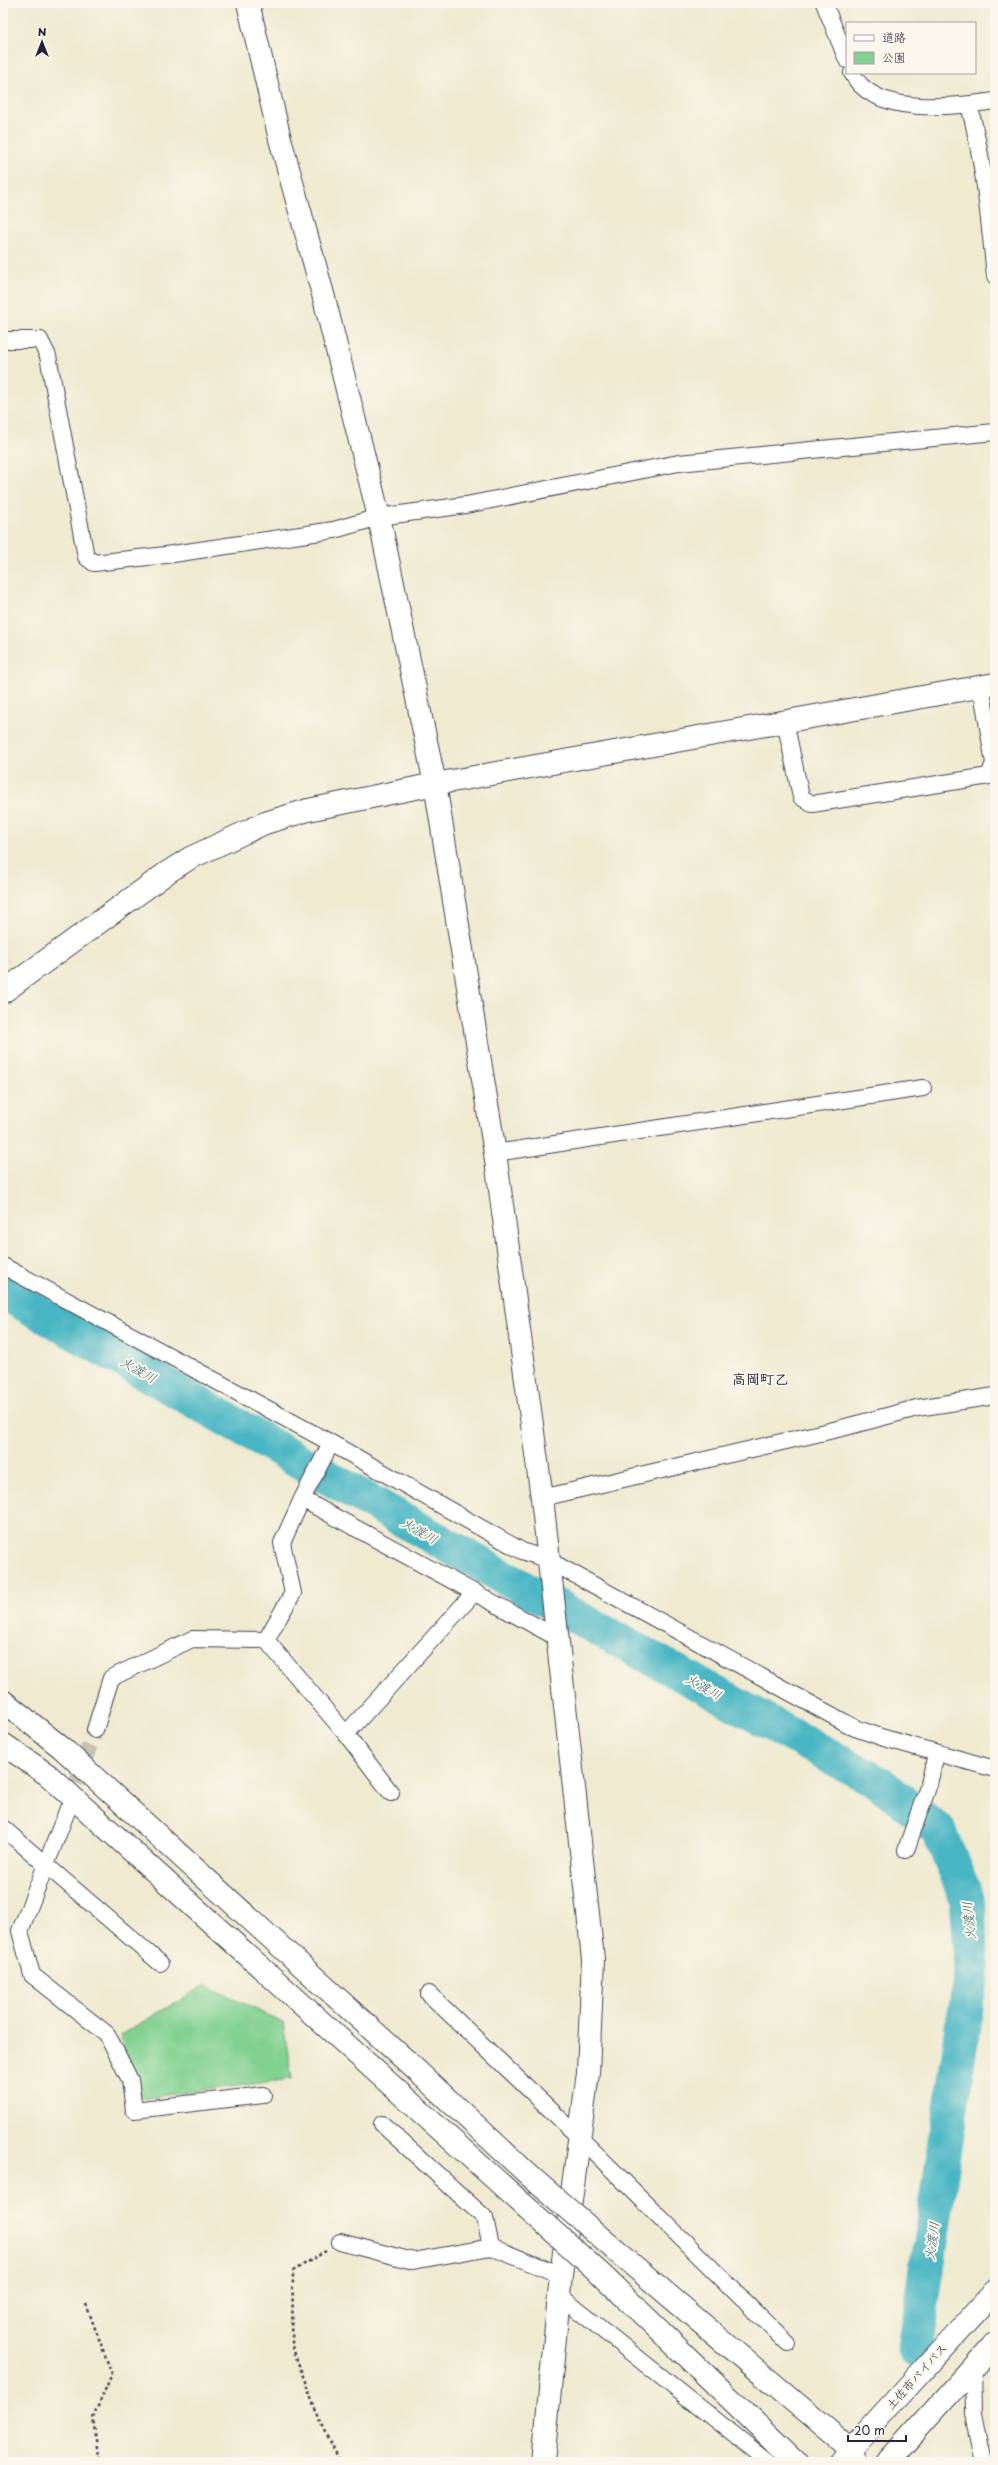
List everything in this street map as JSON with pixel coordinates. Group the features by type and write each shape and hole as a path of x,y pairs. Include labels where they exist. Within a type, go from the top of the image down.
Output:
{"main road":[{"path":"248,3 280,139 324,298 379,517 435,784 495,1153 542,1498 555,1629 593,1959 588,2073 561,2286 543,2462"},
{"path":"3,992 31,974 145,887 190,858 265,823 308,810 435,784 988,685"},
{"path":"3,1702 62,1748 401,2056 531,2177 848,2458"},
{"path":"3,1744 48,1775 604,2277 796,2462"},
{"name":"土佐市バイパス","path":"848,2458 885,2411 995,2291"},
{"path":"891,2458 995,2343"}],"street":[{"path":"824,3 846,58"},
{"path":"853,74 858,83 866,91 890,101 946,106 995,101"},
{"path":"969,104 985,178 995,276"},
{"path":"3,340 40,340 48,356 86,557 94,563 166,555 334,530 379,517 466,505 679,463 995,432"},
{"path":"785,721 801,797 812,804 989,776 994,763 988,685"},
{"path":"495,1153 924,1088"},
{"path":"3,1266 328,1448 855,1728 936,1754 995,1769"},
{"path":"542,1498 835,1430 917,1408 995,1396"},
{"path":"266,1640 293,1593 282,1543 328,1448"},
{"path":"305,1493 474,1592 555,1629"},
{"path":"346,1734 474,1592"},
{"path":"95,1730 112,1678 192,1639 266,1640 346,1734 391,1793"},
{"path":"906,1850 929,1784 936,1754"},
{"path":"67,1811 20,1931 32,1975 107,2034 130,2080 134,2110 263,2095"},
{"path":"3,1828 45,1866 160,1963"},
{"path":"430,1994 580,2137 788,2344"},
{"path":"382,2124 485,2218 492,2247"},
{"path":"340,2242 413,2261 492,2247 561,2286 768,2462"},
{"path":"969,2370 974,2414 984,2462"}],"path":[{"path":"340,2242 293,2271 292,2346 315,2409 340,2462"},
{"path":"86,2304 112,2374 93,2418 99,2462"}],"green space":[{"path":"206,1985 283,2023 292,2079 141,2098 120,2035"}],"waterway":[{"name":"火渡川","path":"3,1292 489,1569 881,1784 938,1830 967,1898 972,1966 915,2349"}],"tunnel":[{"path":"69,1806 95,1730"}],"district":[{"name":"高岡町乙","path":"760,1378"}]}
